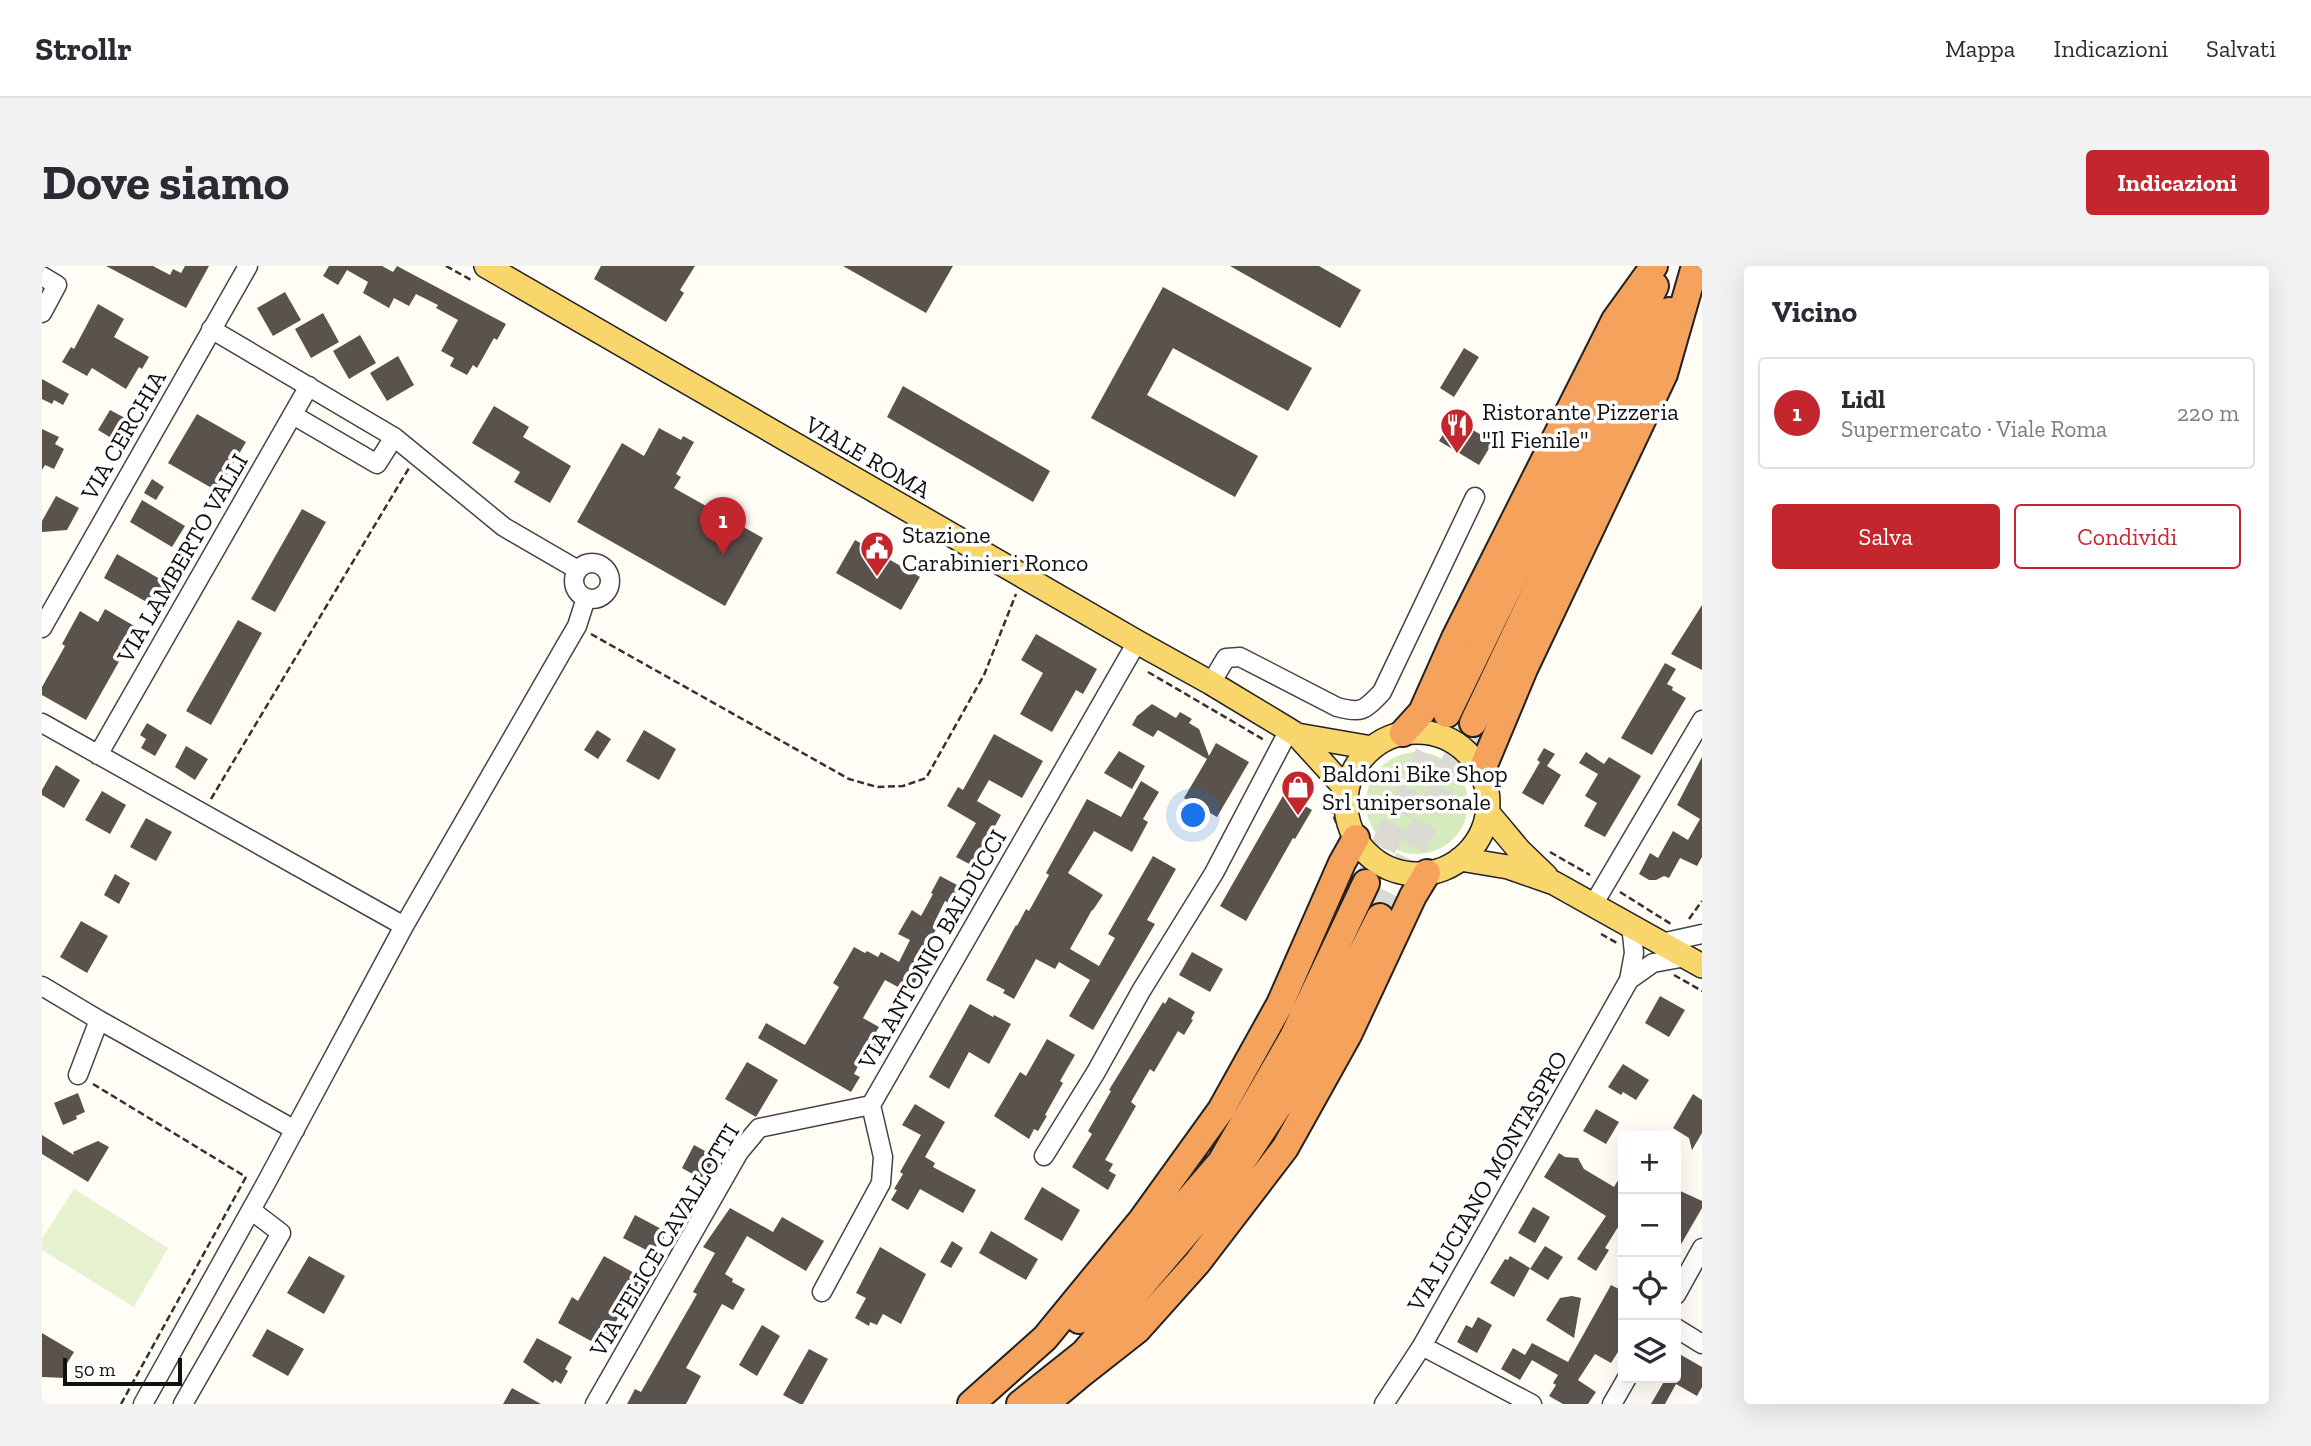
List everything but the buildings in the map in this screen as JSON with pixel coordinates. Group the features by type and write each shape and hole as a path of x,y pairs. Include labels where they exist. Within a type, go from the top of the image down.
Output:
{"highway":[{"path":"1403,733 1422,712 1455,638 1615,320 1654,266"},
{"path":"1447,714 1665,266"},
{"path":"1473,723 1693,266"},
{"path":"1481,772 1524,669 1664,374 1693,266"},
{"path":"971,1404 1045,1338 1140,1220 1221,1110 1280,1004 1342,863 1348,835"},
{"path":"1045,1404 1137,1330 1197,1263 1285,1148 1348,1035 1413,896 1427,873"},
{"path":"986,1404 1046,1355 1136,1261 1220,1162 1293,1037 1366,883"},
{"path":"1020,1404 1084,1353 1223,1191 1301,1072 1380,917"}],"main road":[{"name":"VIALE ROMA","path":"480,274 1132,651 1211,683 1289,738 1347,790"},
{"path":"1426,732 1449,739 1468,753 1481,772 1488,792 1488,813 1483,830 1473,846 1460,859 1427,873 1406,873 1386,866 1369,855 1348,835 1347,790 1360,759 1387,738 1403,733 1426,732"},
{"name":"VIALE ROMA","path":"1289,738 1372,748"},
{"path":"1488,813 1519,850 1554,883"},
{"path":"1460,859 1508,867 1554,883 1631,925 1657,953 1692,945"}],"street":[{"name":"VIA CERCHIA","path":"42,628 49,600 248,266"},
{"path":"42,276 57,285 42,313"},
{"path":"211,329 394,437 504,527 578,570"},
{"name":"VIA LAMBERTO VALLI","path":"98,755 309,386"},
{"path":"293,415 377,464 394,437"},
{"path":"1211,683 1226,658 1240,657 1337,707 1354,712 1371,705 1382,692 1475,497"},
{"path":"587,564 599,564 610,576 610,587 603,596 586,598 575,586 575,575 587,564"},
{"path":"143,1404 404,926 577,626 586,598"},
{"name":"VIA ANTONIO BALDUCCI","path":"822,1292 881,1183 883,1157 871,1105 1132,651"},
{"path":"1593,905 1702,720"},
{"path":"42,723 404,926"},
{"path":"1044,1156 1097,1072 1140,991 1214,873 1289,738"},
{"name":"VIA LUCIANO MONTASPRO","path":"1629,980 1634,953 1631,925"},
{"name":"VIA LUCIANO MONTASPRO","path":"1384,1404 1422,1346 1629,980 1657,953"},
{"path":"42,986 295,1130"},
{"path":"78,1075 99,1020"},
{"name":"VIA FELICE CAVALLOTTI","path":"595,1404 739,1152 759,1128 871,1105"},
{"path":"183,1404 281,1233 251,1210"},
{"path":"1681,1286 1702,1248"},
{"path":"1681,1331 1702,1344"},
{"path":"1422,1346 1532,1404"},
{"path":"1612,1404 1624,1383"}],"path":[{"path":"446,266 480,274"},
{"path":"207,817 417,454"},
{"path":"577,626 849,779 877,787 903,786 926,778 943,751 984,675 1016,594"},
{"path":"1132,651 1289,738"},
{"path":"1321,789 1348,835"},
{"path":"1547,850 1606,883 1692,945 1702,901"},
{"path":"1600,932 1634,953"},
{"path":"1657,953 1702,991"},
{"path":"78,1075 246,1177 266,1183"},
{"path":"121,1404 246,1177"}],"green space":[{"path":"1417,752 1437,756 1453,767 1464,783 1468,803 1464,823 1453,839 1437,850 1417,854 1397,850 1381,839 1370,823 1366,803 1370,783 1381,767 1397,756"},
{"path":"74,1189 168,1248 134,1307 42,1250 42,1239"}],"tunnel":[{"path":"1366,883 1447,714"},
{"path":"1380,917 1473,723"}],"place":[{"name":"Ristorante Pizzeria \"Il Fienile\"","path":"1457,455"},
{"name":"Lidl","path":"723,555"},
{"name":"Stazione Carabinieri Ronco","path":"877,578"},
{"name":"Baldoni Bike Shop Srl unipersonale","path":"1298,817"}]}
